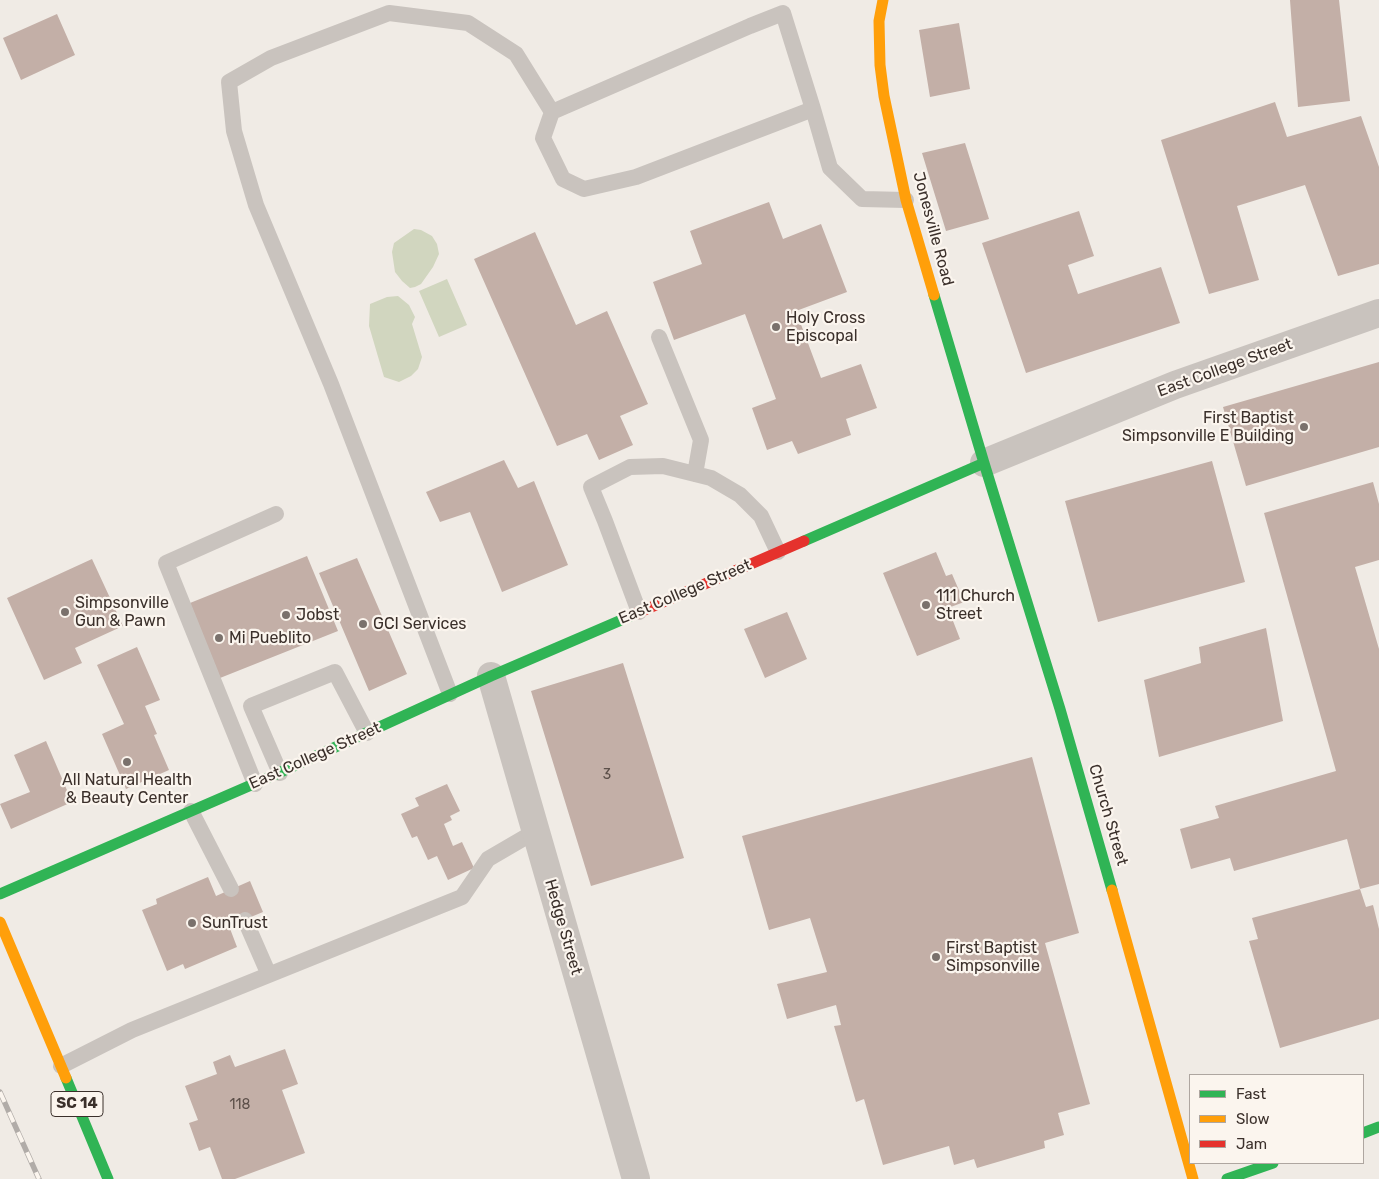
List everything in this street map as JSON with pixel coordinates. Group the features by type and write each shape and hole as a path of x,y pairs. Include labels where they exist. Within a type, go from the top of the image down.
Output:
{"street":[{"name":"Jonesville Road","path":"883,0 879,21 880,65 884,96 906,200 984,463"},
{"name":"East College Street","path":"0,894 254,784 491,676 984,463 1175,384 1379,313"},
{"name":"Church Street","path":"984,463 1060,709 1193,1179"},
{"name":"Hedge Street","path":"491,676 636,1179"},
{"name":"SC 14","path":"0,922 108,1179"},
{"path":"1364,1133 1379,1127"},
{"path":"1227,1179 1270,1164"}],"lane":[{"path":"450,694 330,384 256,205 234,131 229,82 271,58 390,13 468,22 516,54 552,112"},
{"path":"813,109 636,177 584,189 563,179 543,138 552,112 783,13 813,109 830,168 862,198 906,200"},
{"path":"659,337 701,440 695,474"},
{"path":"639,612 590,487 630,467 663,466 711,478 740,495 761,516 778,552"},
{"path":"254,784 166,563 276,514"},
{"path":"280,772 251,706 335,672 367,732"},
{"path":"191,811 231,889"},
{"path":"61,1066 132,1030 462,897 488,859 536,831"},
{"path":"245,920 268,975"}],"green space":[{"path":"414,229 421,230 432,236 437,244 439,254 433,267 421,284 410,288 395,272 392,252 394,243"},
{"path":"447,279 467,325 439,337 419,291"},
{"path":"398,296 409,305 415,317 412,324 422,357 418,369 411,376 399,382 384,377 369,326 370,304 387,297"}],"building":[{"path":"1290,0 1339,0 1350,101 1298,107"},
{"path":"57,14 75,55 21,80 3,38"},
{"path":"959,23 970,89 930,97 919,30"},
{"path":"1275,102 1287,137 1361,116 1379,167 1379,264 1338,276 1305,185 1237,206 1259,280 1209,294 1161,140"},
{"path":"965,143 989,219 946,231 922,153"},
{"name":"Holy Cross Episcopal","path":"769,202 783,239 821,224 847,292 796,311 821,378 861,364 877,408 846,419 851,435 798,454 792,441 767,450 752,408 776,399 745,314 674,340 653,282 702,264 690,231"},
{"path":"1079,211 1094,256 1068,265 1078,294 1161,267 1180,323 1026,373 982,243"},
{"path":"535,232 576,325 607,311 648,404 620,416 633,445 599,460 587,434 557,446 474,259"},
{"name":"First Baptist Simpsonville E Building","path":"1379,362 1379,447 1246,486 1223,407"},
{"path":"504,460 518,488 534,481 568,565 502,592 470,512 440,522 426,492"},
{"path":"1212,461 1245,582 1098,622 1065,501"},
{"path":"1373,482 1379,504 1379,560 1355,567 1379,649 1379,884 1360,889 1347,839 1234,871 1230,858 1191,869 1180,829 1219,818 1215,806 1336,771 1264,513"},
{"name":"111 Church Street","path":"936,552 946,576 952,574 964,602 948,608 960,639 917,656 883,573"},
{"path":"307,556 338,631 220,678 190,603"},
{"name":"GCI Services","path":"357,558 407,674 369,691 319,573"},
{"name":"Simpsonville Gun & Pawn","path":"92,559 123,626 75,648 82,663 44,680 7,598"},
{"path":"787,612 807,659 765,678 744,629"},
{"path":"1266,628 1283,721 1159,757 1144,680 1201,663 1199,647"},
{"path":"137,647 160,700 145,706 157,734 154,735 169,770 126,789 102,734 124,724 97,665"},
{"path":"623,663 684,858 591,886 531,691"},
{"path":"46,741 72,802 11,829 0,804 30,792 14,755"},
{"name":"First Baptist Simpsonville","path":"1032,757 1079,933 1045,943 1090,1104 1058,1113 1064,1135 1044,1141 1045,1148 977,1168 974,1159 954,1165 949,1146 883,1165 864,1099 856,1102 834,1026 841,1025 836,1005 787,1019 777,984 827,972 810,918 769,930 742,836"},
{"path":"447,784 460,811 450,816 452,820 444,824 453,846 462,842 474,868 448,880 437,856 428,860 417,836 412,838 401,814 419,806 415,798"},
{"name":"SunTrust","path":"208,877 216,896 250,881 263,912 229,926 237,947 185,969 183,964 167,971 142,910 157,904 156,899"},
{"path":"1360,889 1366,907 1373,905 1379,929 1379,1019 1280,1048 1249,941 1258,939 1252,918"},
{"path":"285,1049 298,1084 282,1090 305,1153 235,1179 222,1179 210,1147 199,1151 189,1123 198,1120 185,1086 217,1074 213,1062 230,1055 235,1067"}],"railway":[{"path":"0,1092 39,1179"}],"traffic: fast":[{"path":"934,295 1060,709 1112,890"},
{"path":"804,541 984,463"},
{"path":"0,894 272,776 491,676 633,615"},
{"path":"66,1078 108,1179"},
{"path":"1364,1133 1379,1127"},
{"path":"1227,1179 1270,1164"}],"traffic: slow":[{"path":"883,0 879,21 880,65 884,96 906,200 934,295"},
{"path":"1112,890 1193,1179"},
{"path":"0,922 66,1078"}],"traffic: jam":[{"path":"633,615 804,541"}],"place":[{"name":"Holy Cross Episcopal","path":"776,327"},
{"name":"First Baptist Simpsonville E Building","path":"1304,427"},
{"name":"111 Church Street","path":"926,605"},
{"name":"Simpsonville Gun & Pawn","path":"65,612"},
{"name":"Jobst","path":"286,615"},
{"name":"GCI Services","path":"363,624"},
{"name":"Mi Pueblito","path":"219,638"},
{"name":"All Natural Health & Beauty Center","path":"127,762"},
{"name":"SunTrust","path":"192,923"},
{"name":"First Baptist Simpsonville","path":"936,957"}]}
